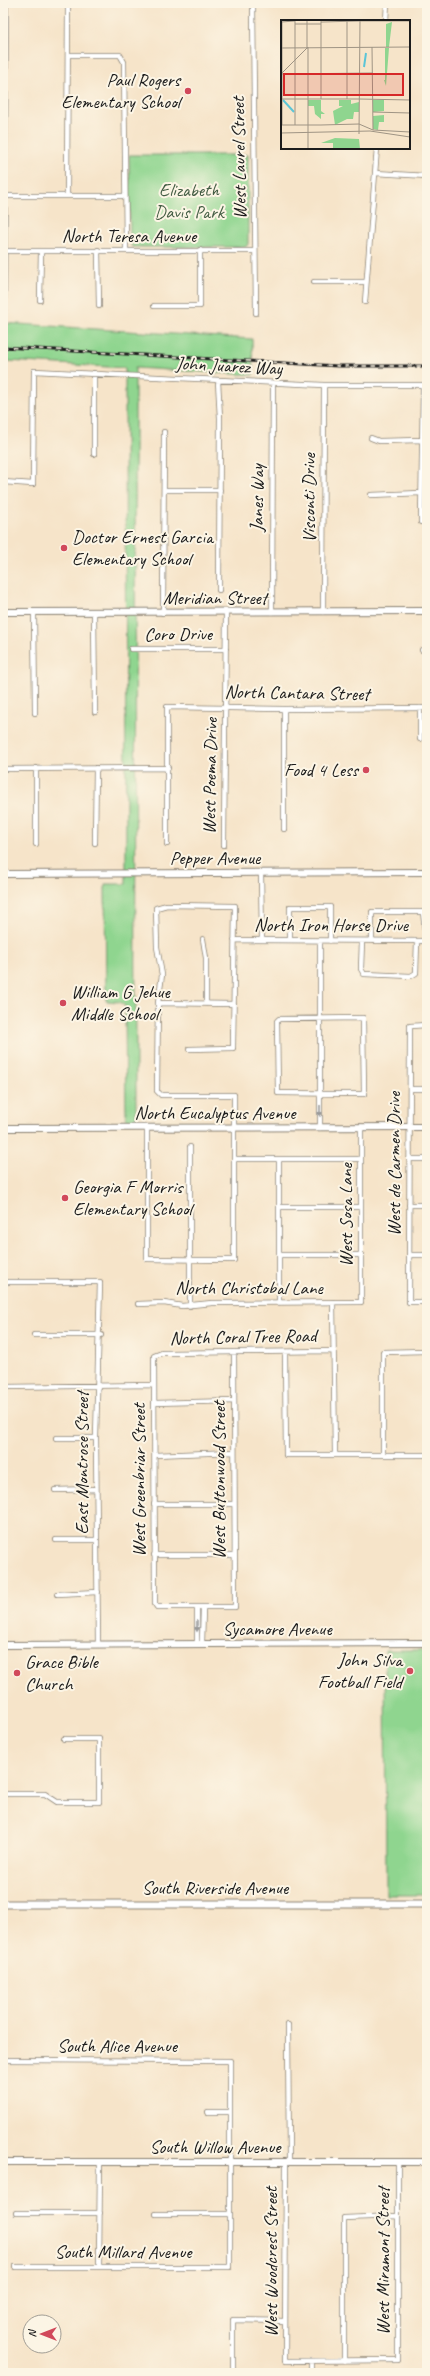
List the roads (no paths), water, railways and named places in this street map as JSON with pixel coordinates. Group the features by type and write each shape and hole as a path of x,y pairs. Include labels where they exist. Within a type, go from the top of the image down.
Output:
{"main road":[{"name":"South Riverside Avenue","path":"3,1904 427,1904"}],"street":[{"path":"4,315 6,3"},
{"path":"67,196 68,3"},
{"name":"West Laurel Street","path":"253,3 256,313"},
{"path":"386,20 388,3"},
{"path":"68,55 120,55 122,57 126,251"},
{"path":"365,302 377,149"},
{"path":"375,172 427,176"},
{"path":"4,196 125,196"},
{"path":"98,250 99,306"},
{"path":"154,306 200,306 200,250"},
{"name":"North Teresa Avenue","path":"4,251 255,251"},
{"path":"40,251 40,300"},
{"path":"314,282 366,282"},
{"name":"John Juarez Way","path":"3,482 33,484 34,371 324,385 423,385 422,440"},
{"path":"94,373 94,454"},
{"path":"218,381 220,418 219,590"},
{"name":"Janes Way","path":"272,612 273,383"},
{"name":"Visconti Drive","path":"323,612 324,385"},
{"path":"163,613 166,490 164,432"},
{"path":"371,438 380,441 422,440 421,522"},
{"path":"166,490 220,490"},
{"path":"371,495 421,493"},
{"name":"Meridian Street","path":"3,612 163,613 427,611"},
{"path":"34,612 35,713"},
{"path":"94,612 95,712"},
{"name":"West Poema Drive","path":"224,844 226,612"},
{"name":"Coro Drive","path":"131,649 226,649"},
{"name":"North Cantara Street","path":"168,768 167,707 284,709 427,708"},
{"path":"420,708 420,739"},
{"path":"284,709 284,829"},
{"path":"36,768 36,844"},
{"path":"95,843 96,768"},
{"path":"3,769 168,768 167,844"},
{"name":"Pepper Avenue","path":"3,874 427,872"},
{"path":"261,873 262,940"},
{"path":"147,1128 147,1259 234,1260 234,1095 161,1095 157,1091 158,1004 162,974 158,947 156,908 167,905 235,906 233,1048 189,1049"},
{"path":"290,940 290,907 330,907 330,941"},
{"path":"372,941 372,912 423,912 427,941"},
{"path":"203,939 206,958 206,1004"},
{"name":"North Iron Horse Drive","path":"234,940 427,941"},
{"path":"320,941 320,1128"},
{"path":"362,941 361,969 364,974 411,976 416,973 417,941"},
{"path":"158,1004 234,1004"},
{"path":"363,1018 364,1094 278,1093 276,1088 277,1021 279,1019 320,1019 363,1018"},
{"name":"West de Carmen Drive","path":"427,1026 410,1026 409,1159 409,1302 427,1302"},
{"path":"410,1089 427,1089"},
{"name":"West Sosa Lane","path":"361,1127 361,1302"},
{"name":"North Eucalyptus Avenue","path":"3,1128 427,1127"},
{"path":"190,1147 190,1306"},
{"path":"234,1159 360,1158"},
{"path":"279,1159 279,1303"},
{"path":"409,1159 427,1159"},
{"path":"409,1205 427,1205"},
{"path":"279,1207 360,1207"},
{"path":"279,1255 362,1255"},
{"path":"409,1255 427,1255"},
{"name":"East Montrose Street","path":"3,1282 100,1282 101,1335 97,1385 96,1438 98,1644"},
{"path":"333,1302 335,1455"},
{"name":"North Christobal Lane","path":"138,1304 190,1306 212,1303 361,1302"},
{"path":"34,1335 101,1335"},
{"name":"North Coral Tree Road","path":"154,1356 162,1353 334,1351"},
{"path":"383,1455 383,1352 427,1351"},
{"name":"West Buttonwood Street","path":"202,1607 234,1607 234,1352"},
{"path":"285,1352 286,1455 427,1455"},
{"name":"West Greenbriar Street","path":"154,1356 155,1604 157,1607 197,1607"},
{"path":"3,1387 153,1385"},
{"path":"154,1403 234,1401"},
{"path":"56,1438 96,1438"},
{"path":"155,1455 234,1452"},
{"path":"55,1490 96,1489"},
{"path":"154,1504 234,1504"},
{"path":"56,1540 97,1540"},
{"path":"154,1554 233,1554"},
{"path":"57,1594 98,1592"},
{"path":"197,1607 202,1607 200,1644 197,1607"},
{"name":"Sycamore Avenue","path":"3,1645 427,1643"},
{"path":"3,1794 45,1794 57,1802 100,1802 99,1739 64,1739"},
{"name":"West Woodcrest Street","path":"288,2025 290,2044 285,2361 311,2361"},
{"name":"South Alice Avenue","path":"3,2060 230,2061 230,2112"},
{"path":"156,2214 229,2214 230,2112 208,2112"},
{"name":"South Willow Avenue","path":"3,2162 427,2162"},
{"path":"99,2267 100,2162"},
{"name":"West Miramont Street","path":"344,2361 398,2360 398,2162"},
{"path":"16,2213 100,2213"},
{"name":"South Millard Avenue","path":"15,2267 230,2267 229,2214"},
{"path":"311,2373 311,2361 344,2361 344,2218 398,2216"},
{"path":"233,2373 233,2320 285,2320"}],"railway":[{"path":"3,347 338,366 427,366"}],"place":[{"name":"Paul Rogers Elementary School","path":"188,91"},
{"name":"Doctor Ernest Garcia Elementary School","path":"64,548"},
{"name":"Food 4 Less","path":"366,770"},
{"name":"William G Jehue Middle School","path":"63,1003"},
{"name":"Georgia F Morris Elementary School","path":"65,1198"},
{"name":"John Silva Football Field","path":"410,1671"},
{"name":"Grace Bible Church","path":"17,1673"}],"park label":[{"name":"Elizabeth Davis Park","path":"189,201"}]}
